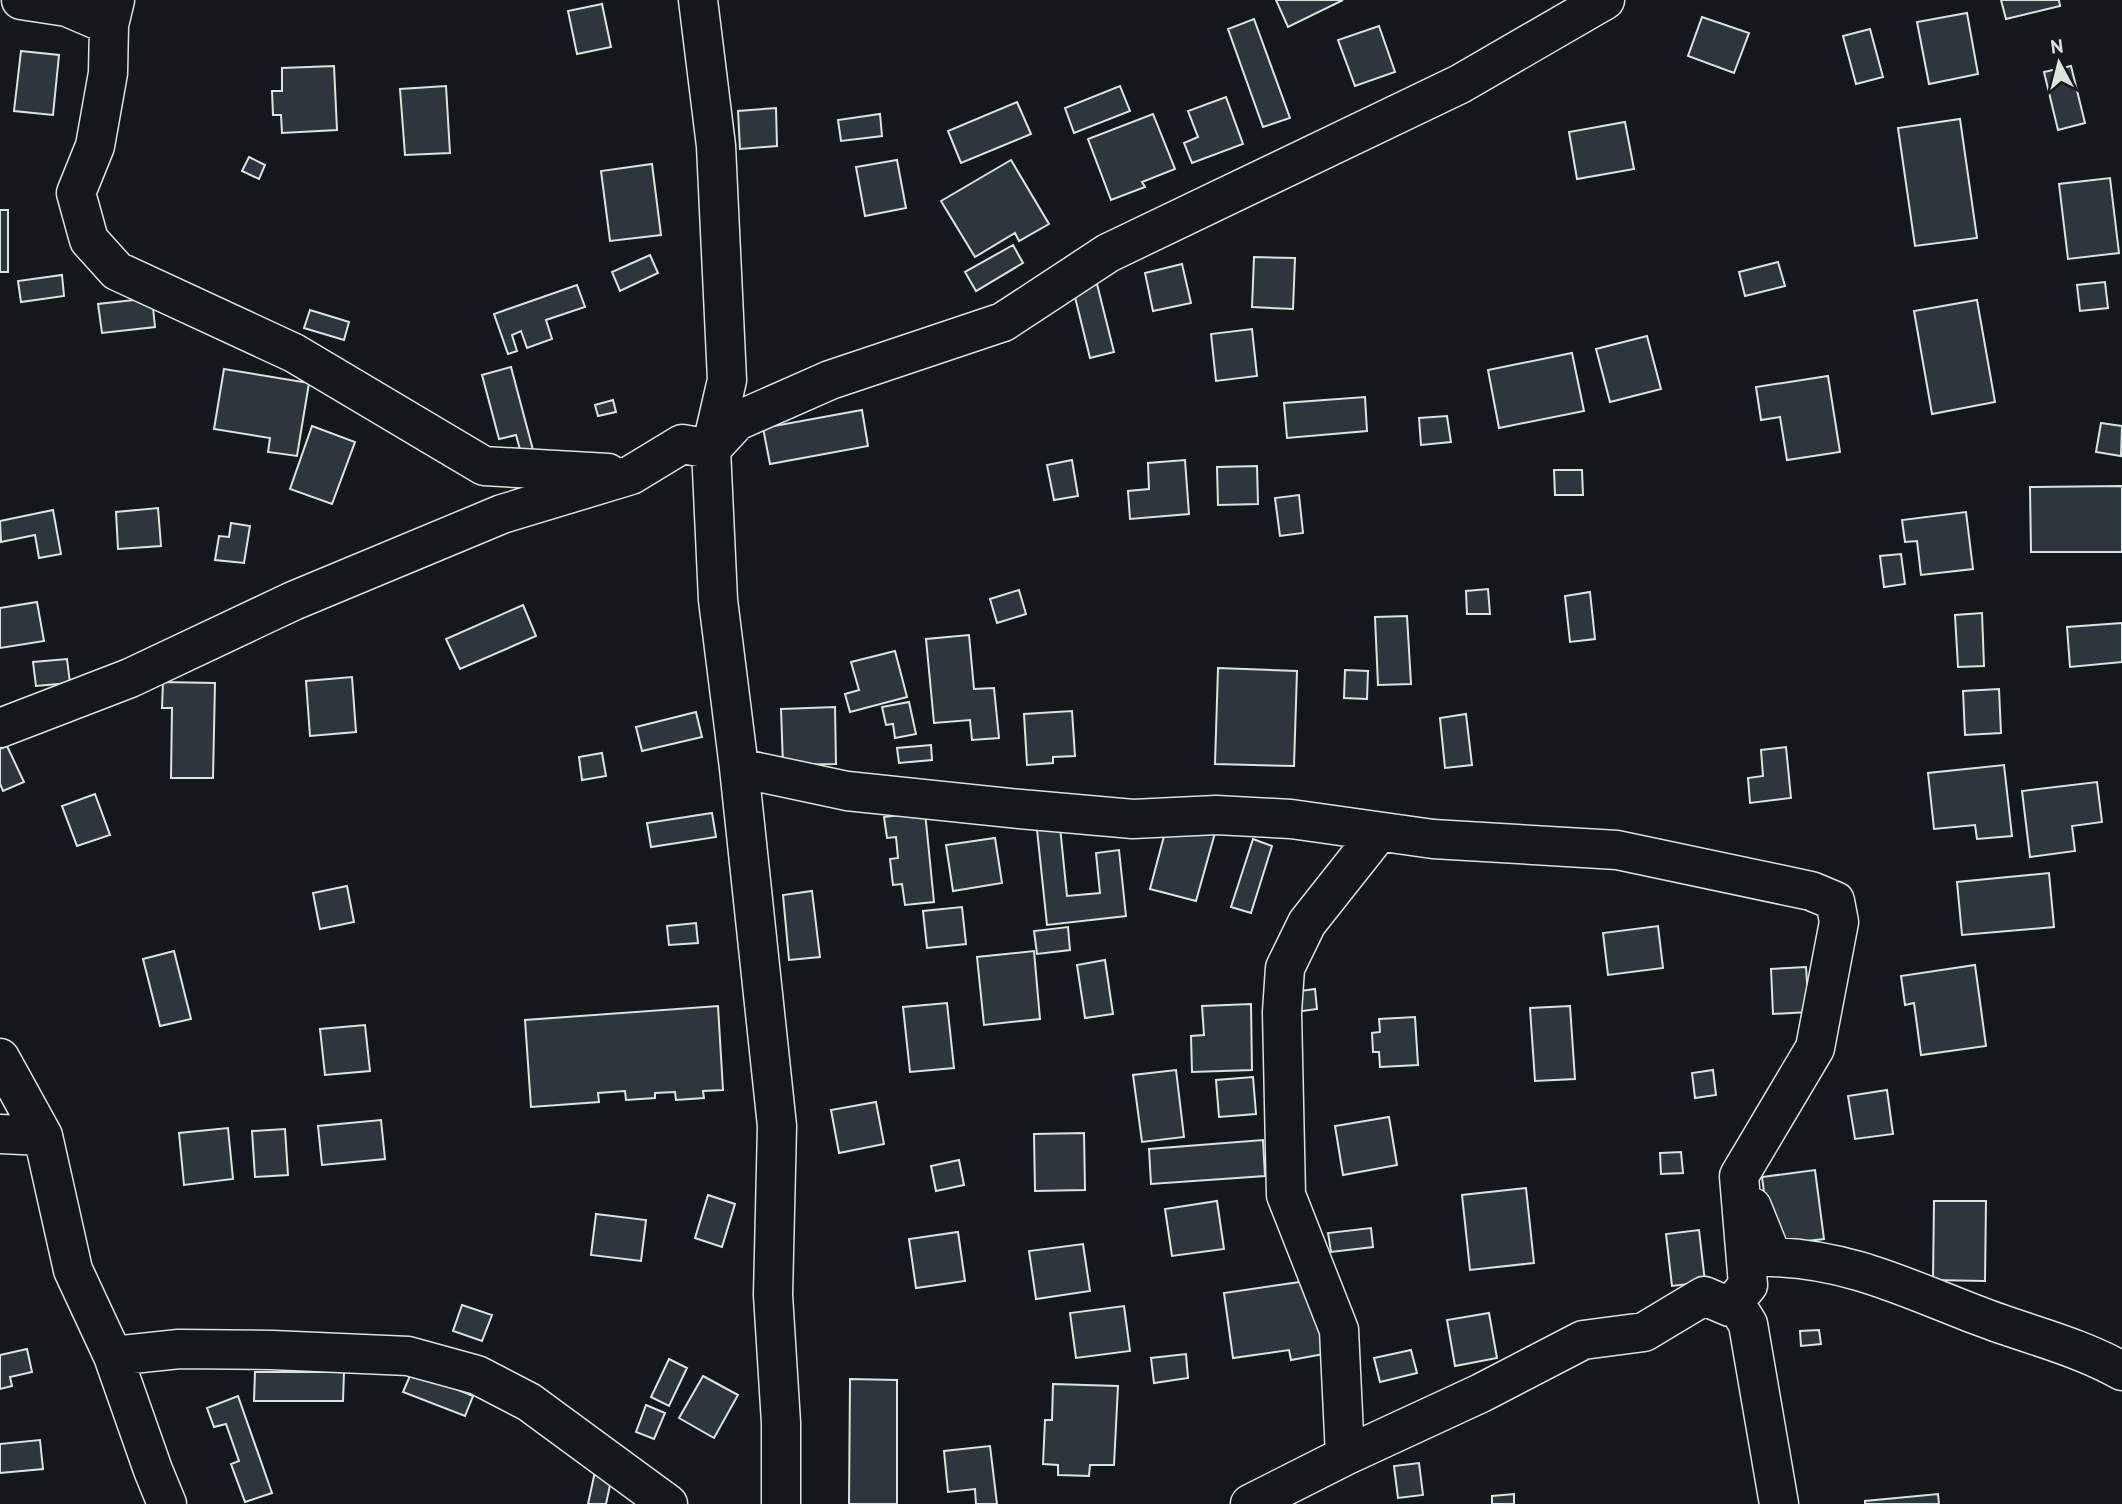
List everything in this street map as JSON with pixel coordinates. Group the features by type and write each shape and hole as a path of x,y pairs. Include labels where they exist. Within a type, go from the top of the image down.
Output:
{"street":[{"path":"21,0 112,13 108,73 95,146 76,192 89,240 117,271 294,353 484,466 631,475"},
{"path":"698,0 716,146 727,380 711,449 718,600 739,768 777,1126 773,1296 782,1423 781,1504"},
{"path":"711,449 737,421 830,380 1003,322 1108,253 1460,84 1605,0"},
{"path":"0,728 130,678 293,601 502,514 631,475 682,444 711,449"},
{"path":"739,768 847,791 1020,809 1132,819 1216,815 1291,819 1433,839 1617,850 1811,891 1835,901 1839,922 1815,1048 1739,1176 1748,1285 1730,1307"},
{"path":"1345,1456 1339,1330 1286,1195 1282,1012 1285,968 1307,923 1379,832"},
{"path":"0,1058 43,1136 73,1270 113,1356 167,1504"},
{"path":"0,1134 43,1136"},
{"path":"1739,1176 1772,1257 1802,1258 1870,1273 1983,1318 2092,1354 2122,1371"},
{"path":"1250,1504 1345,1456 1481,1393 1583,1340 1644,1332 1704,1296 1738,1308 1748,1324 1779,1504"},
{"path":"113,1356 178,1349 408,1356 477,1375 529,1402 668,1504"}],"building":[{"path":"1276,0 1343,0 1288,27"},
{"path":"2001,0 2059,0 2060,6 2006,19"},
{"path":"602,4 611,47 577,54 568,11"},
{"path":"1967,13 1978,74 1929,84 1917,22"},
{"path":"1702,17 1749,33 1734,73 1688,56"},
{"path":"1254,19 1290,118 1263,127 1228,29"},
{"path":"1379,26 1395,72 1355,86 1338,40"},
{"path":"1870,29 1883,77 1856,84 1843,36"},
{"path":"21,51 59,55 53,115 14,111"},
{"path":"334,66 337,130 282,133 281,115 273,115 272,91 282,91 282,68"},
{"path":"2071,66 2085,123 2058,130 2044,72"},
{"path":"446,86 450,153 405,155 400,89"},
{"path":"1120,86 1130,111 1074,133 1065,108"},
{"path":"1226,97 1243,144 1192,163 1184,143 1198,137 1188,111"},
{"path":"1017,102 1031,134 961,163 948,131"},
{"path":"776,108 777,146 740,149 738,111"},
{"path":"880,114 882,136 841,141 838,120"},
{"path":"1153,114 1175,169 1142,182 1145,187 1111,200 1088,139"},
{"path":"1960,119 1977,238 1915,246 1898,128"},
{"path":"1625,122 1634,169 1577,179 1569,132"},
{"path":"249,157 265,165 259,179 242,171"},
{"path":"897,160 906,208 865,216 856,167"},
{"path":"1011,160 1049,224 1019,241 1015,233 975,257 941,201"},
{"path":"652,164 661,235 610,241 601,171"},
{"path":"2110,178 2119,253 2068,259 2059,184"},
{"path":"0,210 8,210 8,272 0,272"},
{"path":"1013,245 1023,263 976,291 965,272"},
{"path":"650,255 658,273 620,291 612,272"},
{"path":"1254,257 1295,258 1293,309 1252,307"},
{"path":"1778,262 1785,286 1745,296 1739,272"},
{"path":"1182,264 1191,303 1153,311 1145,273"},
{"path":"62,275 64,296 21,302 18,281"},
{"path":"2105,282 2108,308 2080,311 2077,285"},
{"path":"1097,284 1114,352 1090,358 1073,289"},
{"path":"577,285 585,307 546,320 552,339 527,348 521,331 512,335 517,351 508,354 494,314"},
{"path":"152,298 155,327 102,333 98,304"},
{"path":"1977,300 1995,402 1932,414 1914,311"},
{"path":"310,310 349,322 344,340 304,328"},
{"path":"1252,329 1257,376 1216,381 1211,334"},
{"path":"1647,336 1661,389 1610,402 1596,349"},
{"path":"1572,353 1584,411 1499,428 1488,370"},
{"path":"511,367 533,450 521,453 516,435 499,439 482,375"},
{"path":"224,369 309,383 297,456 268,452 270,438 214,429"},
{"path":"1828,376 1840,452 1787,460 1780,417 1761,420 1756,387"},
{"path":"1365,397 1367,431 1287,438 1284,403"},
{"path":"613,400 616,412 598,416 595,405"},
{"path":"862,410 868,446 770,464 763,428"},
{"path":"1447,416 1451,442 1421,445 1419,418"},
{"path":"2101,423 2122,426 2121,456 2096,452"},
{"path":"312,426 355,442 332,504 290,489"},
{"path":"1072,460 1078,496 1054,500 1047,465"},
{"path":"1185,460 1189,514 1130,519 1128,491 1149,489 1148,463"},
{"path":"1257,466 1258,504 1218,505 1217,467"},
{"path":"1554,470 1582,470 1583,495 1555,495"},
{"path":"2122,486 2122,552 2031,552 2030,487"},
{"path":"1299,495 1303,533 1280,536 1275,498"},
{"path":"158,508 161,546 118,549 116,512"},
{"path":"53,510 61,554 39,558 35,535 1,542 0,521"},
{"path":"1966,512 1973,569 1921,575 1917,541 1905,542 1902,520"},
{"path":"231,523 250,526 244,563 215,560 219,536 229,537"},
{"path":"1901,554 1905,584 1884,587 1880,556"},
{"path":"1488,589 1490,614 1467,614 1466,591"},
{"path":"1019,590 1026,614 997,623 990,599"},
{"path":"1590,592 1595,639 1570,642 1565,596"},
{"path":"37,602 44,641 0,648 0,608"},
{"path":"523,605 536,636 460,669 446,639"},
{"path":"1982,613 1984,666 1958,667 1955,615"},
{"path":"1407,616 1411,684 1378,685 1375,617"},
{"path":"2122,623 2122,662 2070,667 2067,627"},
{"path":"969,635 974,689 994,688 999,738 972,740 970,720 934,723 926,639"},
{"path":"895,651 907,697 850,712 845,694 859,690 851,662"},
{"path":"67,659 70,683 36,686 33,662"},
{"path":"1218,668 1297,671 1294,766 1215,764"},
{"path":"1345,670 1368,671 1367,699 1344,698"},
{"path":"352,677 356,732 310,736 306,681"},
{"path":"163,682 215,683 213,778 171,778 172,708 162,708"},
{"path":"1999,689 2001,733 1965,735 1963,691"},
{"path":"909,702 916,734 895,738 893,724 886,725 882,707"},
{"path":"835,707 836,764 783,765 781,709"},
{"path":"1072,711 1075,756 1053,757 1053,763 1027,765 1024,714"},
{"path":"696,712 702,737 642,751 636,727"},
{"path":"1466,714 1472,765 1445,768 1440,718"},
{"path":"931,745 932,760 899,763 897,748"},
{"path":"7,746 24,782 3,791 0,784 0,749"},
{"path":"1786,747 1791,798 1750,803 1748,778 1763,776 1761,750"},
{"path":"602,753 606,776 582,780 579,757"},
{"path":"2004,765 2012,836 1977,839 1975,825 1934,829 1928,773"},
{"path":"2097,782 2102,822 2072,826 2075,851 2030,857 2022,791"},
{"path":"95,794 110,835 77,846 62,806"},
{"path":"925,812 934,902 905,905 902,884 893,885 890,859 898,858 896,837 887,838 884,817"},
{"path":"712,813 716,837 651,847 647,823"},
{"path":"1059,817 1067,896 1100,893 1096,853 1119,850 1126,916 1047,925 1036,820"},
{"path":"1168,821 1215,833 1196,901 1150,889"},
{"path":"995,838 1002,883 953,891 946,845"},
{"path":"1253,839 1272,846 1251,913 1231,907"},
{"path":"2049,873 2054,927 1962,935 1957,882"},
{"path":"347,886 354,922 320,929 313,893"},
{"path":"812,891 820,957 789,960 783,895"},
{"path":"962,907 966,944 927,948 923,911"},
{"path":"696,923 698,943 669,945 667,926"},
{"path":"1658,926 1663,968 1608,975 1603,933"},
{"path":"1068,927 1070,950 1037,954 1034,931"},
{"path":"174,951 191,1019 160,1026 143,959"},
{"path":"1034,951 1040,1019 984,1025 977,957"},
{"path":"1105,960 1113,1014 1085,1018 1077,965"},
{"path":"1975,965 1986,1046 1921,1055 1914,1003 1905,1005 1901,976"},
{"path":"1806,967 1809,1012 1773,1014 1771,969"},
{"path":"1315,989 1317,1009 1295,1012 1293,992"},
{"path":"947,1003 954,1068 910,1072 903,1007"},
{"path":"1251,1004 1252,1070 1192,1072 1191,1036 1204,1035 1202,1006"},
{"path":"718,1006 723,1090 703,1091 704,1098 676,1100 675,1092 655,1093 655,1098 626,1100 625,1091 598,1093 599,1102 531,1107 525,1020"},
{"path":"1570,1006 1575,1079 1535,1081 1530,1008"},
{"path":"1415,1017 1418,1065 1380,1067 1379,1052 1373,1052 1372,1033 1380,1032 1379,1019"},
{"path":"365,1025 370,1071 325,1075 320,1029"},
{"path":"1176,1070 1184,1137 1142,1142 1133,1075"},
{"path":"1713,1070 1716,1095 1695,1098 1692,1073"},
{"path":"1253,1077 1256,1114 1219,1117 1216,1080"},
{"path":"1887,1090 1893,1134 1855,1139 1848,1096"},
{"path":"876,1102 884,1144 839,1153 831,1110"},
{"path":"1389,1117 1397,1165 1343,1175 1335,1126"},
{"path":"381,1120 385,1159 322,1165 318,1126"},
{"path":"228,1128 233,1179 184,1185 179,1133"},
{"path":"285,1129 288,1175 255,1177 252,1131"},
{"path":"1084,1133 1085,1190 1035,1191 1034,1134"},
{"path":"1263,1140 1265,1176 1151,1184 1149,1149"},
{"path":"1681,1152 1683,1173 1661,1174 1660,1153"},
{"path":"959,1160 964,1185 936,1191 931,1166"},
{"path":"1815,1170 1824,1239 1771,1245 1762,1177"},
{"path":"1526,1188 1534,1263 1470,1270 1462,1195"},
{"path":"708,1195 735,1204 722,1247 695,1238"},
{"path":"1217,1201 1224,1249 1172,1256 1165,1209"},
{"path":"1934,1201 1986,1201 1985,1281 1933,1280"},
{"path":"596,1214 646,1220 641,1261 591,1255"},
{"path":"1371,1228 1373,1247 1331,1252 1328,1233"},
{"path":"1699,1230 1705,1282 1672,1286 1666,1234"},
{"path":"958,1232 965,1281 916,1288 909,1239"},
{"path":"1083,1244 1090,1291 1036,1299 1029,1251"},
{"path":"1314,1280 1324,1354 1291,1360 1289,1350 1233,1358 1224,1293"},
{"path":"462,1305 492,1315 482,1341 453,1331"},
{"path":"1124,1306 1130,1351 1076,1358 1070,1313"},
{"path":"1489,1313 1497,1358 1455,1366 1447,1320"},
{"path":"1819,1330 1821,1344 1801,1346 1800,1331"},
{"path":"27,1349 32,1372 10,1377 12,1386 0,1389 0,1355"},
{"path":"1411,1350 1417,1373 1380,1382 1374,1358"},
{"path":"1186,1354 1188,1378 1154,1383 1151,1358"},
{"path":"669,1359 687,1368 669,1406 651,1397"},
{"path":"412,1371 473,1396 465,1416 403,1392"},
{"path":"255,1372 344,1372 343,1401 254,1401"},
{"path":"703,1376 738,1395 714,1438 679,1418"},
{"path":"850,1379 897,1380 897,1504 849,1504"},
{"path":"1053,1384 1118,1386 1114,1465 1090,1465 1089,1476 1058,1475 1058,1465 1043,1464 1045,1420 1052,1420"},
{"path":"238,1396 272,1493 245,1502 231,1464 239,1461 226,1424 214,1427 207,1408"},
{"path":"646,1405 665,1413 654,1439 636,1432"},
{"path":"40,1440 43,1469 0,1473 0,1444"},
{"path":"990,1446 997,1504 976,1504 975,1489 948,1492 944,1451"},
{"path":"1419,1463 1423,1495 1398,1498 1394,1466"},
{"path":"596,1467 613,1471 606,1504 588,1504"},
{"path":"1514,1494 1514,1504 1492,1504 1492,1496"},
{"path":"1938,1494 1939,1504 1865,1504 1865,1501"}]}
